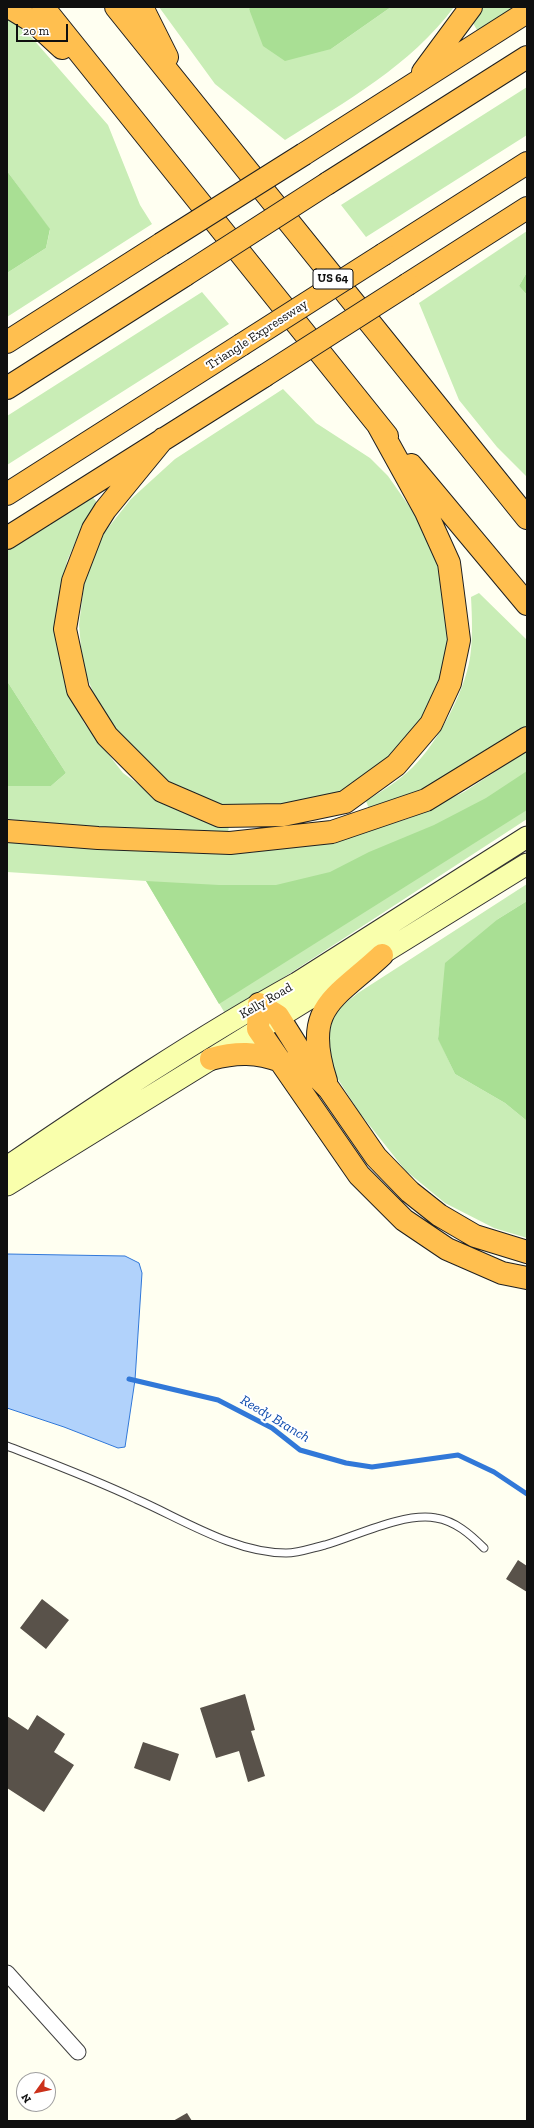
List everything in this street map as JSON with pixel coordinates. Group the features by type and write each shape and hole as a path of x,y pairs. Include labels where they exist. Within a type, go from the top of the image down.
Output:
{"highway":[{"path":"9,7 35,23 115,98"},
{"path":"44,7 115,98 378,425 527,604"},
{"name":"US 64","path":"116,7 481,463 527,518"},
{"path":"142,7 185,94"},
{"path":"413,84 471,7"},
{"path":"7,342 527,12"},
{"path":"7,388 527,57"},
{"name":"Triangle Expressway","path":"7,494 527,163"},
{"path":"7,538 527,208"},
{"path":"7,334 29,328"},
{"path":"163,439 105,510 93,529 73,581 65,629 78,690 107,736 162,791 220,816 283,816 346,802 396,765 432,724 450,683 459,640 449,563 426,512 378,425"},
{"path":"481,463 527,496"},
{"path":"7,832 98,838 230,843 332,832 426,800 527,738"},
{"path":"329,1089 321,1065 317,1044 319,1021 330,1000 340,989 361,975 382,955"},
{"path":"527,1252 474,1236 439,1215 410,1192 376,1157 329,1089 315,1075 278,1016 259,1004 258,1029 359,1175 404,1220 447,1249 502,1273 527,1278"},
{"path":"211,1059 227,1054 245,1053 264,1055 281,1061"}],"main road":[{"name":"Kelly Road","path":"7,1167 113,1095 259,1004 297,984 527,837"},
{"name":"Kelly Road","path":"7,1185 278,1016 382,955 527,864"}],"street":[{"path":"7,1973 78,2052"}],"lane":[{"path":"7,1446 105,1485 204,1532 267,1552 288,1553 306,1550 398,1521 417,1517 436,1518 452,1523 467,1532 484,1548"}],"green space":[{"path":"159,7 251,7 249,10 331,49 391,7 454,7 437,28 397,65 354,97 285,140 215,84"},
{"path":"251,7 391,7 331,49 285,61 263,46 249,9"},
{"path":"482,7 517,7 478,32 473,23"},
{"path":"7,17 33,39 108,125 140,205 152,224 7,317 7,273 46,248 50,230 7,171"},
{"path":"527,87 527,135 366,237 341,205"},
{"path":"7,171 50,229 46,248 7,273"},
{"path":"527,231 527,272 519,286 527,295 527,477 497,447 459,400 419,303"},
{"path":"527,272 527,295 519,286"},
{"path":"202,292 229,324 7,465 7,416"},
{"path":"283,389 316,423 370,458 388,476 416,516 437,558 448,593 450,636 442,680 424,720 391,759 344,792 265,808 221,804 177,787 137,757 102,713 83,668 79,625 86,569 104,533 131,499 175,459"},
{"path":"92,496 98,504 82,527 67,561 57,617 64,674 84,723 123,773 164,803 229,825 228,834 187,834 7,819 7,786 51,786 66,773 7,681 7,550"},
{"path":"479,593 527,640 527,726 462,770 417,792 370,811 366,801 384,790 413,767 432,744 449,716 467,672 472,643 471,597"},
{"path":"7,681 66,773 51,786 7,786"},
{"path":"527,751 527,819 226,1015 146,881 7,872 7,840 177,851 248,853 340,840 410,818 464,792"},
{"path":"527,771 527,810 219,1004 146,881 219,885 276,885 330,872 369,852 434,825 486,798"},
{"path":"527,884 527,901 498,919 442,1004 438,1038 455,1074 505,1103 527,1121 527,1238 494,1228 445,1203 405,1170 359,1112 334,1073 327,1040 332,1014 358,993"},
{"path":"527,901 527,1121 505,1103 455,1074 438,1039 445,963 498,919"}],"water":[{"path":"7,1254 125,1256 139,1263 142,1273 135,1380 125,1447 118,1448 64,1427 7,1408"}],"building":[{"path":"518,1560 527,1566 527,1592 506,1579"},
{"path":"42,1599 69,1620 46,1649 20,1628"},
{"path":"245,1694 255,1730 251,1731 265,1776 248,1782 239,1751 216,1758 200,1708"},
{"path":"37,1715 65,1734 54,1752 74,1765 44,1812 7,1788 7,1716 28,1730"},
{"path":"143,1742 179,1754 170,1781 134,1768"},
{"path":"187,2113 192,2121 173,2121"}],"waterway":[{"name":"Reedy Branch","path":"129,1379 218,1400 272,1428 300,1450 346,1463 372,1467 458,1455 494,1472 527,1494"}]}
